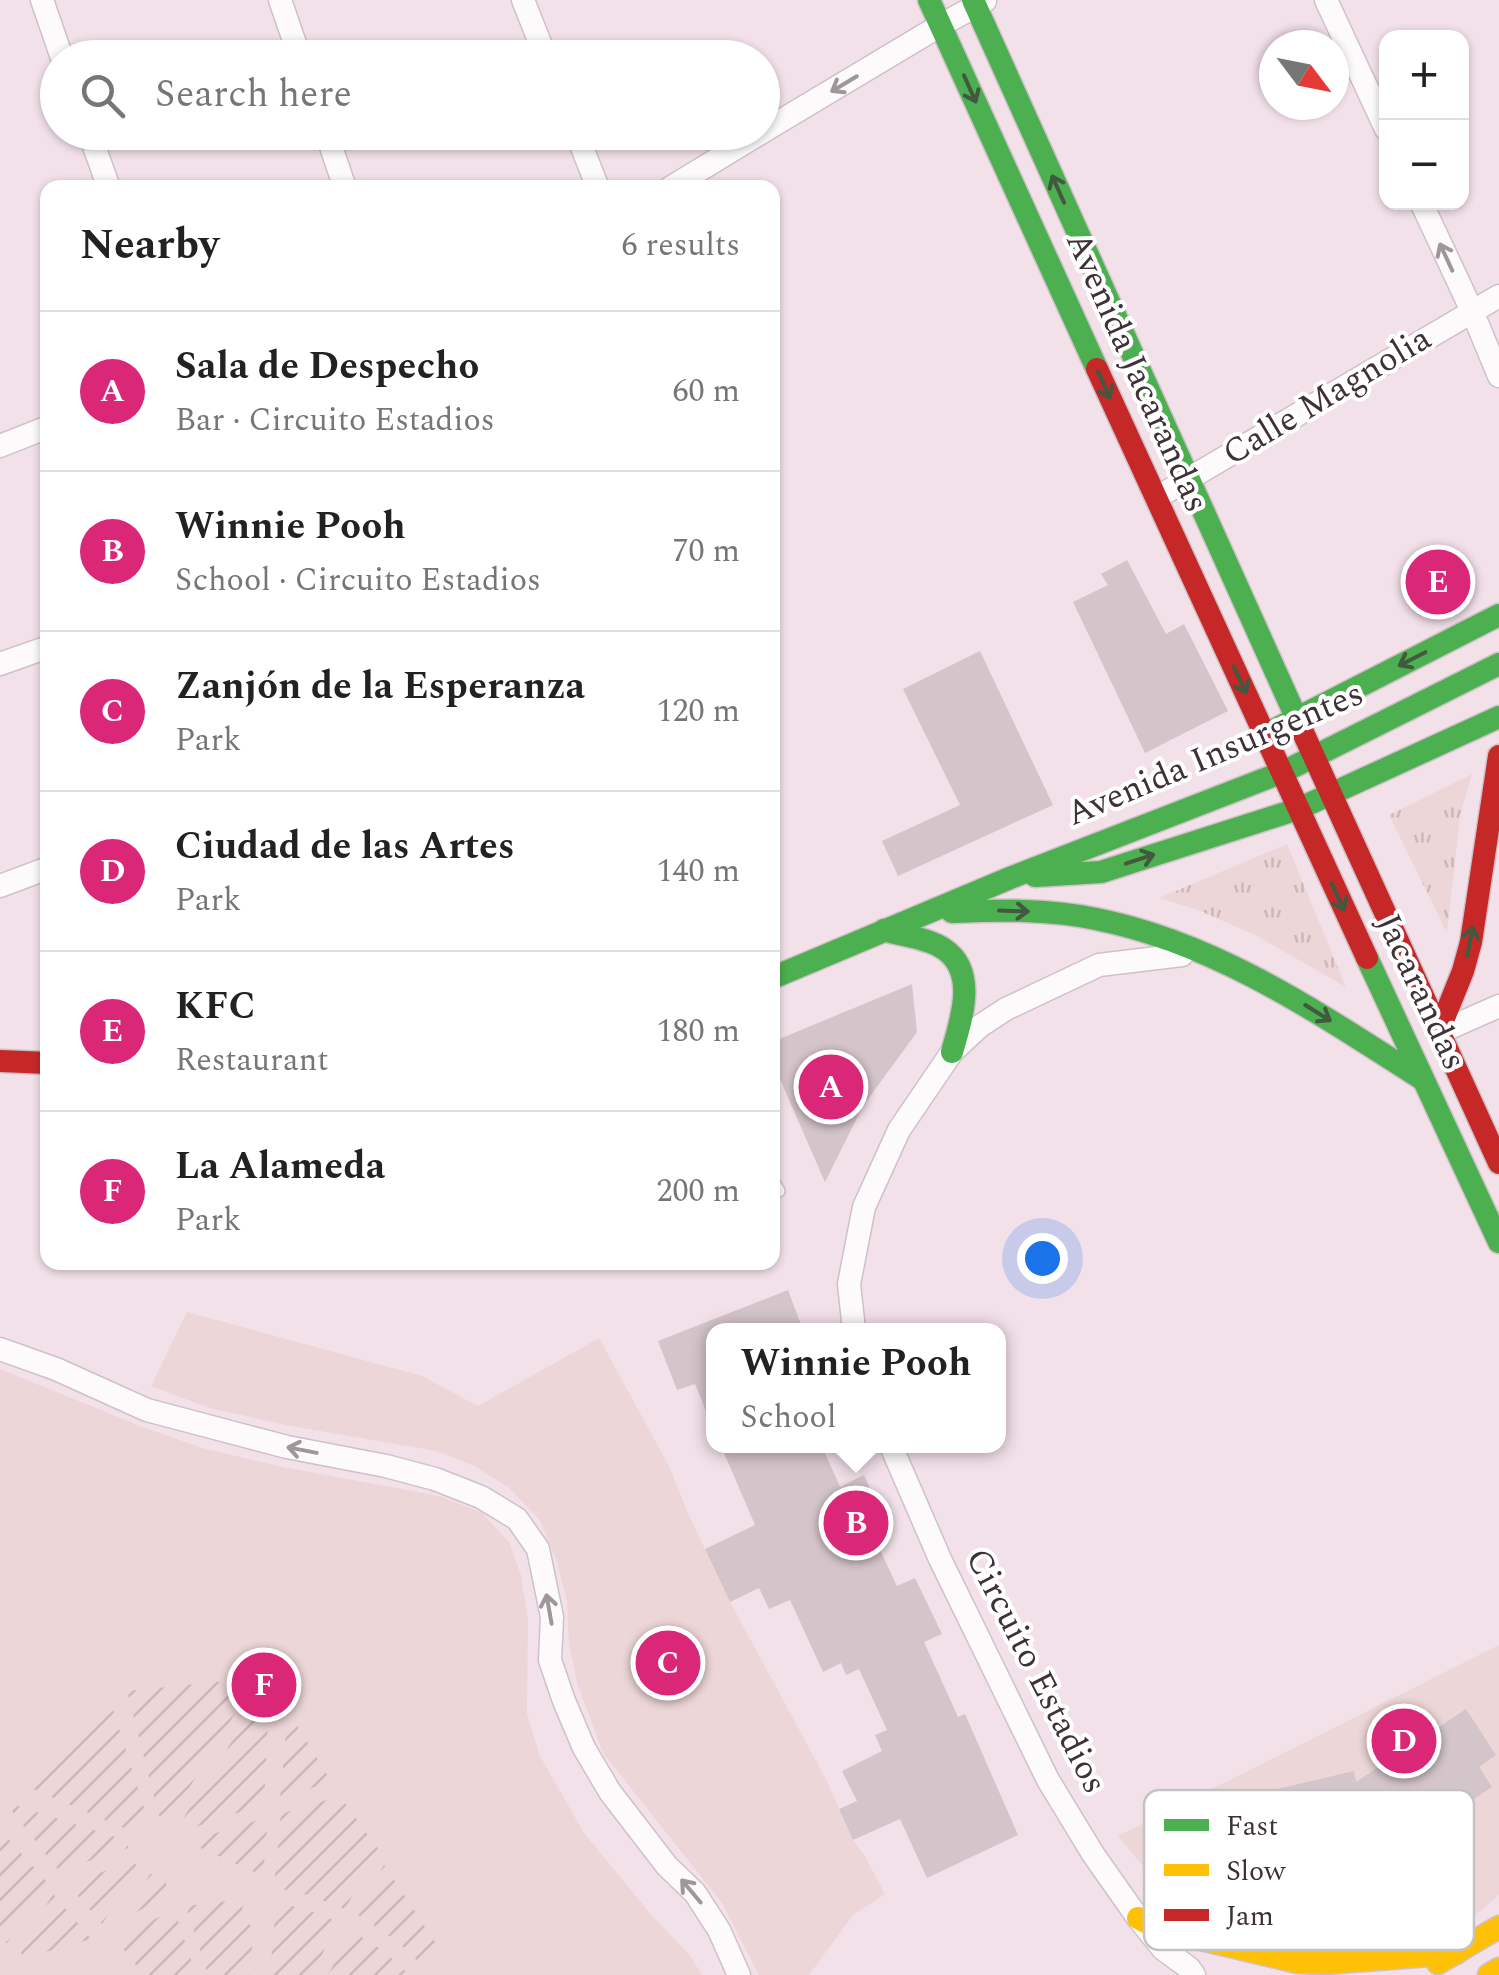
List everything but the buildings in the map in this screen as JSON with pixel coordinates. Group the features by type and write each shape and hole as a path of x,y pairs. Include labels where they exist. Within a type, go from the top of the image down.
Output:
{"main road":[{"name":"Avenida Jacarandas","path":"930,0 1283,772"},
{"name":"Avenida Jacarandas","path":"979,2 1315,756"},
{"path":"1266,734 1499,614"},
{"name":"Avenida Insurgentes","path":"780,975 1010,878 1283,772 1499,664"},
{"name":"Avenida Insurgentes","path":"1010,878 1101,872 1298,809 1499,717"},
{"name":"Jacarandas","path":"1315,756 1499,1163"},
{"path":"1438,1033 1470,942 1499,756"},
{"name":"Jacarandas","path":"1283,772 1499,1242"},
{"path":"884,930 949,912 1040,912 1096,918 1135,928 1206,952 1302,1003 1422,1078"},
{"path":"884,930 944,949 960,968 966,996 952,1052"},
{"path":"0,1061 40,1063"},
{"path":"1138,1918 1144,1921"},
{"path":"1474,1942 1499,1927"},
{"path":"1247,1950 1298,1962 1326,1963 1456,1953"},
{"path":"1417,1975 1461,1950"},
{"path":"1489,1975 1499,1968"}],"street":[{"path":"42,0 56,40"},
{"path":"280,0 294,40"},
{"path":"524,0 539,40"},
{"path":"1326,0 1382,120"},
{"path":"780,121 979,2"},
{"path":"95,150 105,180"},
{"path":"332,150 342,180"},
{"path":"583,150 595,180"},
{"path":"683,180 732,150"},
{"path":"1425,210 1499,376"},
{"name":"Calle Magnolia","path":"1156,498 1499,296"},
{"path":"0,446 40,430"},
{"path":"0,664 40,650"},
{"path":"0,886 40,871"},
{"path":"853,1323 849,1284 864,1207 899,1130 952,1052 1006,1009 1099,965 1206,952"},
{"path":"1438,1033 1499,1006"},
{"path":"0,1349 147,1410 286,1447 435,1478 482,1497 517,1520 538,1549 552,1618 550,1660 584,1748 610,1792 694,1893 719,1930 738,1975"},
{"name":"Circuito Estadios","path":"894,1453 940,1559 1048,1780 1093,1854 1144,1925"},
{"name":"Circuito Estadios","path":"1164,1950 1194,1975"}],"green space":[{"path":"1472,774 1460,816 1447,933 1389,815"},
{"path":"1287,844 1346,987 1257,936 1159,898"},
{"path":"187,1312 422,1376 478,1406 599,1338 670,1468 730,1602 885,1894 853,1915 809,1975 759,1975 722,1903 603,1753 577,1683 567,1603 557,1561 540,1520 508,1487 474,1466 436,1451 209,1408 151,1386"},
{"path":"0,1369 202,1448 439,1496 481,1512 509,1542 521,1575 528,1619 527,1714 540,1756 584,1833 689,1954 702,1975 0,1975"},
{"path":"1499,1645 1499,1895 1481,1911 1474,1914 1474,1790 1210,1790"},
{"path":"257,1678 170,1819 159,1816 127,1691"},
{"path":"270,1681 264,1804 183,1831 179,1825"},
{"path":"108,1694 147,1817 131,1831 26,1786"},
{"path":"288,1711 331,1781 280,1799"},
{"path":"340,1796 378,1849 345,1909 274,1887 281,1814"},
{"path":"5,1802 128,1841 128,1848 59,1871"},
{"path":"268,1817 263,1876 194,1845 194,1840"},
{"path":"1144,1823 1144,1868 1118,1836"},
{"path":"0,1830 47,1882 7,1943 0,1944"},
{"path":"133,1861 139,1869 102,1924 68,1884"},
{"path":"384,1865 441,1951 422,1965 399,1943 357,1914"},
{"path":"150,1874 163,1874 170,1896 123,1918"},
{"path":"53,1894 91,1939 25,1958 19,1950"},
{"path":"245,1899 243,1915 254,1928 249,1975 208,1975 186,1906"},
{"path":"276,1902 338,1922 312,1975 270,1975"},
{"path":"174,1909 196,1975 144,1975 116,1940"},
{"path":"352,1931 384,1951 409,1975 328,1975"}],"traffic: fast":[{"path":"929,0 1097,369"},
{"path":"973,0 1301,728"},
{"path":"1266,734 1499,615"},
{"path":"780,975 1010,878 1283,772 1499,664"},
{"path":"1035,876 1101,872 1298,809 1499,717"},
{"path":"952,912 1060,913 1141,930 1184,945 1266,984 1422,1079"},
{"path":"884,930 931,942 944,949 961,970 964,997 952,1052"},
{"path":"1367,958 1499,1242"}],"traffic: slow":[{"path":"1138,1918 1144,1921"},
{"path":"1474,1942 1499,1927"},
{"path":"1247,1950 1298,1962 1326,1963 1456,1953"},
{"path":"1438,1963 1460,1950"},
{"path":"1489,1975 1499,1969"}],"traffic: jam":[{"path":"1097,369 1367,958"},
{"path":"1301,728 1499,1163"},
{"path":"1438,1033 1471,942 1499,756"},
{"path":"0,1061 40,1063"}],"place":[{"name":"KFC","path":"1438,582"},
{"name":"Sala de Despecho","path":"831,1087"},
{"name":"Winnie Pooh","path":"856,1523"},
{"name":"Zanjón de la Esperanza","path":"668,1663"},
{"name":"La Alameda","path":"264,1685"},
{"name":"Ciudad de las Artes","path":"1404,1741"}]}
